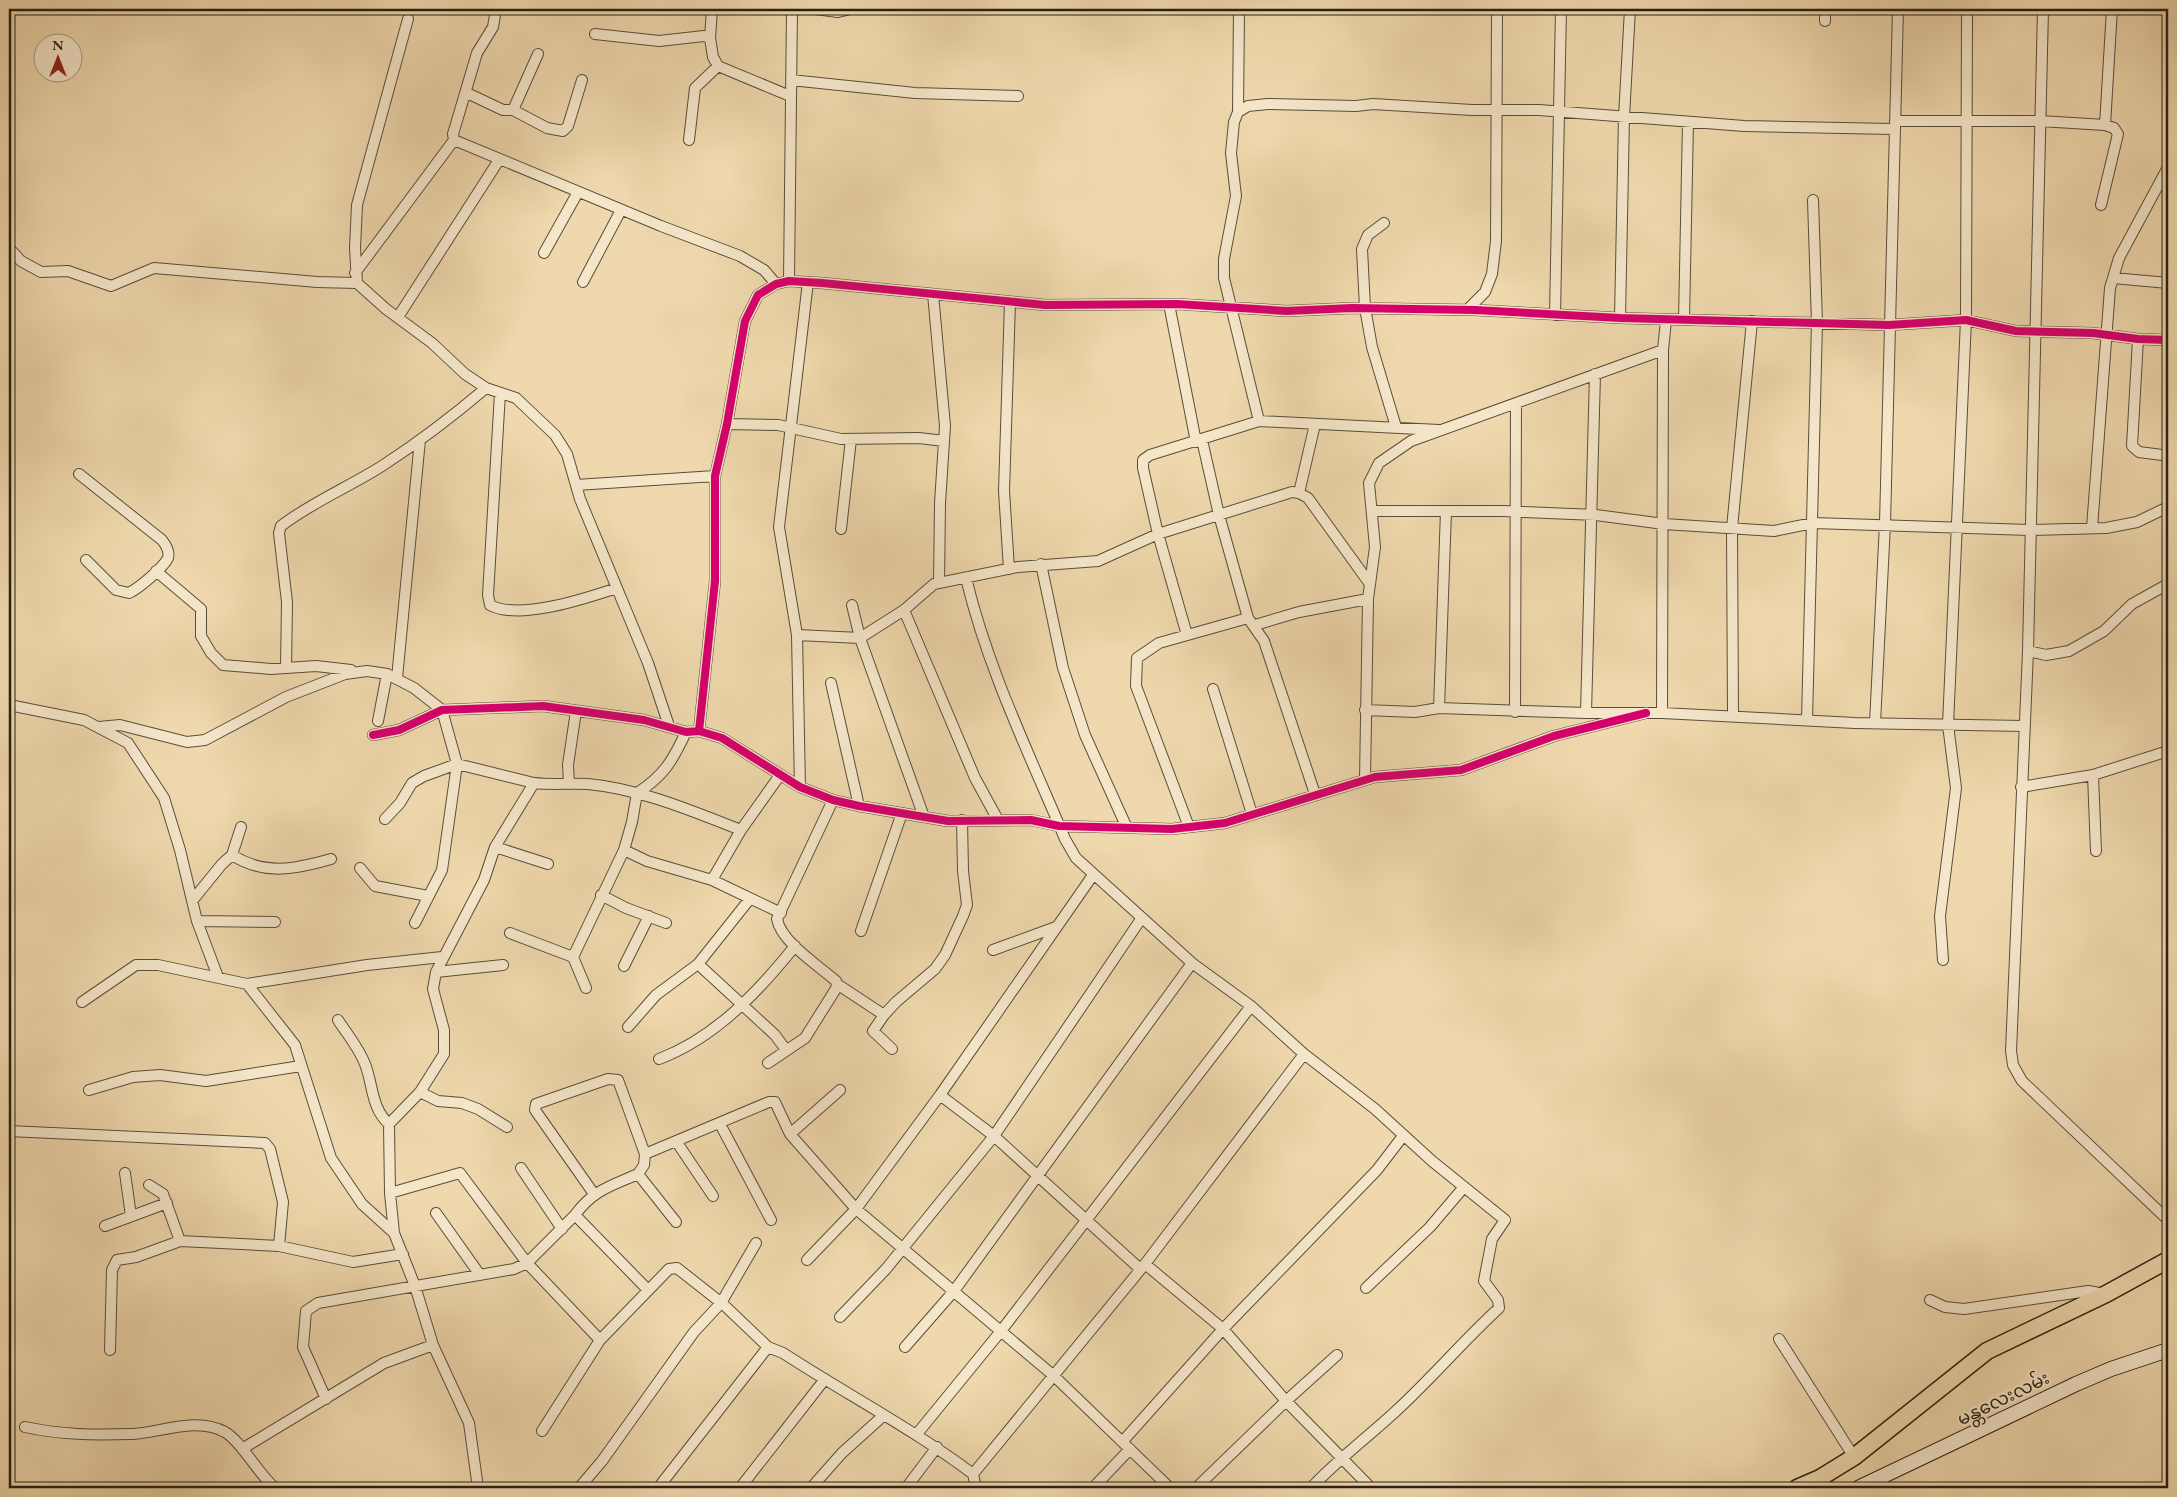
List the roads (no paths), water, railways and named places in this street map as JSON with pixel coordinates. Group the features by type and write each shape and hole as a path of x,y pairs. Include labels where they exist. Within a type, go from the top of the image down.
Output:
{"main road":[{"path":"1797,1488 1820,1478 1854,1457 1987,1352 2106,1294 2168,1260"},
{"name":"မန္တလေးလမ်း","path":"1858,1488 2111,1368 2168,1350"}],"street":[{"path":"9,248 21,261 41,272 68,271 110,286 154,268 317,282 356,278 454,140 453,134 467,93 477,53 493,27 496,9"},
{"path":"712,9 710,38 713,57 718,66 790,96"},
{"path":"789,281 792,9"},
{"path":"815,9 838,12 850,9"},
{"path":"1239,9 1238,112 1234,122 1231,153 1236,196 1224,259 1224,278 1259,421"},
{"path":"1467,310 1485,292 1492,274 1496,241 1497,9"},
{"path":"1555,314 1561,9"},
{"path":"1620,318 1624,117 1630,9"},
{"path":"1825,9 1825,21"},
{"path":"1875,724 1885,524 1898,9"},
{"path":"1942,960 1940,916 1956,788 1948,725 1966,320 1965,120 1967,9"},
{"path":"2043,9 2028,651 2011,1051 2013,1064 2022,1081 2168,1220"},
{"path":"2105,125 2112,9"},
{"path":"408,19 358,205 356,278 363,290 432,343 465,374 486,388 516,398 555,435 567,454 576,485 648,663 670,726"},
{"path":"595,34 659,41 694,36 710,38"},
{"path":"513,110 538,54"},
{"path":"689,140 695,88 718,66"},
{"path":"467,93 503,110 513,110 547,128 563,131 568,126 582,80"},
{"path":"791,80 915,93 1018,96"},
{"path":"1238,112 1248,106 1268,104 1356,106 1373,104 1560,112 1744,126 1895,125 1965,120 2040,121 2105,125 2114,128 2118,134 2101,205"},
{"path":"1684,320 1688,122"},
{"path":"454,140 621,210 740,256 764,270 776,284"},
{"path":"398,318 499,160"},
{"path":"2092,528 2105,380 2106,335 2113,278 2119,258 2168,167"},
{"path":"544,253 578,192"},
{"path":"1807,720 1817,323 1813,200"},
{"path":"583,282 621,210"},
{"path":"1384,223 1368,235 1362,249 1365,308 1372,347 1396,426"},
{"path":"2113,278 2168,283"},
{"path":"698,731 715,581 715,476 728,424 745,321 758,294 776,284 789,281 808,282 1044,305 1169,304 1286,311 1365,308 1467,310 1666,320 1889,325 1966,320 2016,331 2093,333 2138,339 2168,340"},
{"path":"800,787 797,636 779,527 808,282"},
{"path":"933,294 945,426 940,583"},
{"path":"1009,569 1004,491 1010,302"},
{"path":"1169,304 1199,440 1219,514 1252,622 1264,641 1315,794"},
{"path":"1662,713 1664,350 1666,320"},
{"path":"1733,716 1732,528 1752,321"},
{"path":"2138,339 2132,446 2139,452 2162,455"},
{"path":"1365,780 1368,599 1375,547 1369,483 1379,463 1411,441 1664,350"},
{"path":"1586,713 1594,374"},
{"path":"286,668 287,602 279,533 281,526 296,514 382,466 420,440 486,388"},
{"path":"500,393 492,502 488,595 490,605 496,608 512,610 557,607 617,588"},
{"path":"1515,712 1516,404"},
{"path":"1187,635 1158,534 1143,468 1143,460 1150,455 1259,421 1396,426 1442,430"},
{"path":"728,424 778,425 851,439 919,438 944,441"},
{"path":"1299,493 1315,424"},
{"path":"841,529 851,439"},
{"path":"397,678 420,440"},
{"path":"79,474 162,540 168,550 168,558 156,571 133,591 124,593 116,590 86,560"},
{"path":"576,485 715,476"},
{"path":"797,636 860,638 904,610 934,584 1041,564 1098,561 1158,534 1292,492 1299,493 1308,498 1370,584"},
{"path":"1373,511 1516,511 1591,514 1664,524 1774,531 1813,523 2030,530 2106,528 2137,522 2168,507"},
{"path":"1439,708 1446,511"},
{"path":"1041,564 1063,668 1085,735 1127,828"},
{"path":"156,571 201,609 201,636 219,662 223,664 271,669 316,666 387,674 414,688 442,710 457,764 442,870 415,923"},
{"path":"966,578 994,673 1059,826 1076,858 1141,919 1173,944 1192,963 1251,1006 1304,1054 1375,1109 1403,1136 1505,1220 1492,1238 1484,1282 1498,1300 1499,1308 1466,1337 1397,1410 1342,1457 1311,1488"},
{"path":"2028,651 2046,655 2069,651 2104,631 2132,604 2168,584"},
{"path":"1189,827 1136,686 1137,658 1159,643 1187,635 1368,599"},
{"path":"852,605 860,638 924,817"},
{"path":"904,610 975,778 998,820"},
{"path":"99,727 120,725 187,742 205,740 286,697 321,682 345,674 367,671"},
{"path":"378,721 387,674"},
{"path":"831,683 859,806"},
{"path":"1213,689 1252,814"},
{"path":"9,705 84,720 128,743 164,798 197,921 218,976"},
{"path":"373,735 399,730 442,710 543,706 644,720 686,732 698,731 722,738 800,787 833,800 859,806 948,821 1031,820 1059,826 1172,829 1225,822 1376,777 1461,770 1554,736 1646,714"},
{"path":"1365,710 1415,712 1439,708 1515,712 1662,713 1875,724 2024,726"},
{"path":"569,784 568,764 576,710"},
{"path":"573,957 624,850 632,822 637,793 654,782 673,761 686,732"},
{"path":"2021,787 2093,775 2168,751"},
{"path":"385,820 400,803 412,783 424,776 457,764 534,783 588,784 637,793 741,830"},
{"path":"712,880 741,830 780,775"},
{"path":"2093,775 2096,851"},
{"path":"478,1488 469,1423 433,1345 415,1286 394,1233 390,1193 389,1124 420,1092 444,1054 444,1030 433,989 436,972 442,957 484,880 495,847 534,783"},
{"path":"833,800 777,919 778,927 795,946 837,984 884,1015"},
{"path":"861,931 902,813"},
{"path":"892,1049 873,1031 896,1002 935,969 945,955 964,916 967,905 963,871 962,820"},
{"path":"192,901 222,864 232,855 241,827"},
{"path":"495,847 548,864"},
{"path":"624,850 647,861 712,880 748,900 781,913"},
{"path":"232,855 254,866 273,870 303,867 331,859"},
{"path":"360,868 375,886 428,896"},
{"path":"807,1260 856,1209 940,1095 1093,874"},
{"path":"601,895 626,908 666,923"},
{"path":"628,1027 656,995 698,964 748,900"},
{"path":"624,966 649,916"},
{"path":"840,1317 904,1248 994,1136 1141,919"},
{"path":"197,921 275,922"},
{"path":"993,950 1057,926"},
{"path":"510,932 573,957 586,988"},
{"path":"659,1059 673,1054 702,1037 742,1005 795,946"},
{"path":"82,1002 136,965 158,965 218,976 247,984 367,964 442,957"},
{"path":"905,1348 954,1291 1036,1175 1192,963"},
{"path":"698,964 775,1035 786,1050"},
{"path":"436,972 503,966"},
{"path":"247,984 295,1045 331,1158 362,1204 394,1233"},
{"path":"768,1063 805,1038 832,996 837,984"},
{"path":"916,1434 1001,1331 1085,1219 1251,1006"},
{"path":"338,1020 364,1063 375,1104 381,1117 389,1124"},
{"path":"973,1474 1142,1266 1304,1054"},
{"path":"89,1090 133,1077 160,1075 206,1081 301,1066"},
{"path":"326,1399 303,1347 306,1311 318,1302 514,1269 527,1263 562,1230 586,1200 594,1194 638,1174 644,1165 645,1154 618,1080 608,1079 536,1104 535,1110 594,1194"},
{"path":"790,1134 840,1090"},
{"path":"420,1092 438,1101 462,1103 478,1109 507,1127"},
{"path":"940,1095 994,1136 1085,1219 1223,1329 1286,1401 1371,1488"},
{"path":"645,1154 769,1102 775,1102 790,1134 856,1209 1054,1376 1170,1488"},
{"path":"720,1124 771,1220"},
{"path":"9,1131 265,1143 270,1149 283,1202 279,1246"},
{"path":"1122,1441 1223,1329 1378,1170 1403,1136"},
{"path":"676,1141 713,1196"},
{"path":"521,1168 562,1230"},
{"path":"125,1172 131,1216"},
{"path":"390,1193 460,1173 527,1263 600,1340"},
{"path":"638,1174 676,1222"},
{"path":"149,1185 163,1194 180,1242"},
{"path":"1366,1288 1430,1227 1464,1187"},
{"path":"105,1226 167,1203"},
{"path":"436,1213 480,1275"},
{"path":"575,1215 648,1290"},
{"path":"110,1350 114,1264 117,1260 136,1257 180,1242 279,1246 353,1262 403,1254"},
{"path":"579,1488 602,1461 694,1332 721,1303 756,1243"},
{"path":"542,1431 600,1340 670,1269 677,1268 721,1303 768,1346 783,1353 883,1416 937,1447 973,1474 976,1488"},
{"path":"1930,1300 1945,1307 1964,1309 2088,1291 2106,1294"},
{"path":"1778,1339 1854,1457"},
{"path":"242,1450 384,1363 433,1345"},
{"path":"658,1488 768,1346"},
{"path":"1196,1488 1286,1401 1337,1355"},
{"path":"740,1488 825,1379"},
{"path":"811,1488 842,1453 883,1416"},
{"path":"25,1428 71,1434 134,1434 164,1428 206,1427 225,1432 242,1450 264,1479 275,1488"},
{"path":"906,1488 937,1447"},
{"path":"1093,1488 1130,1448"}]}
